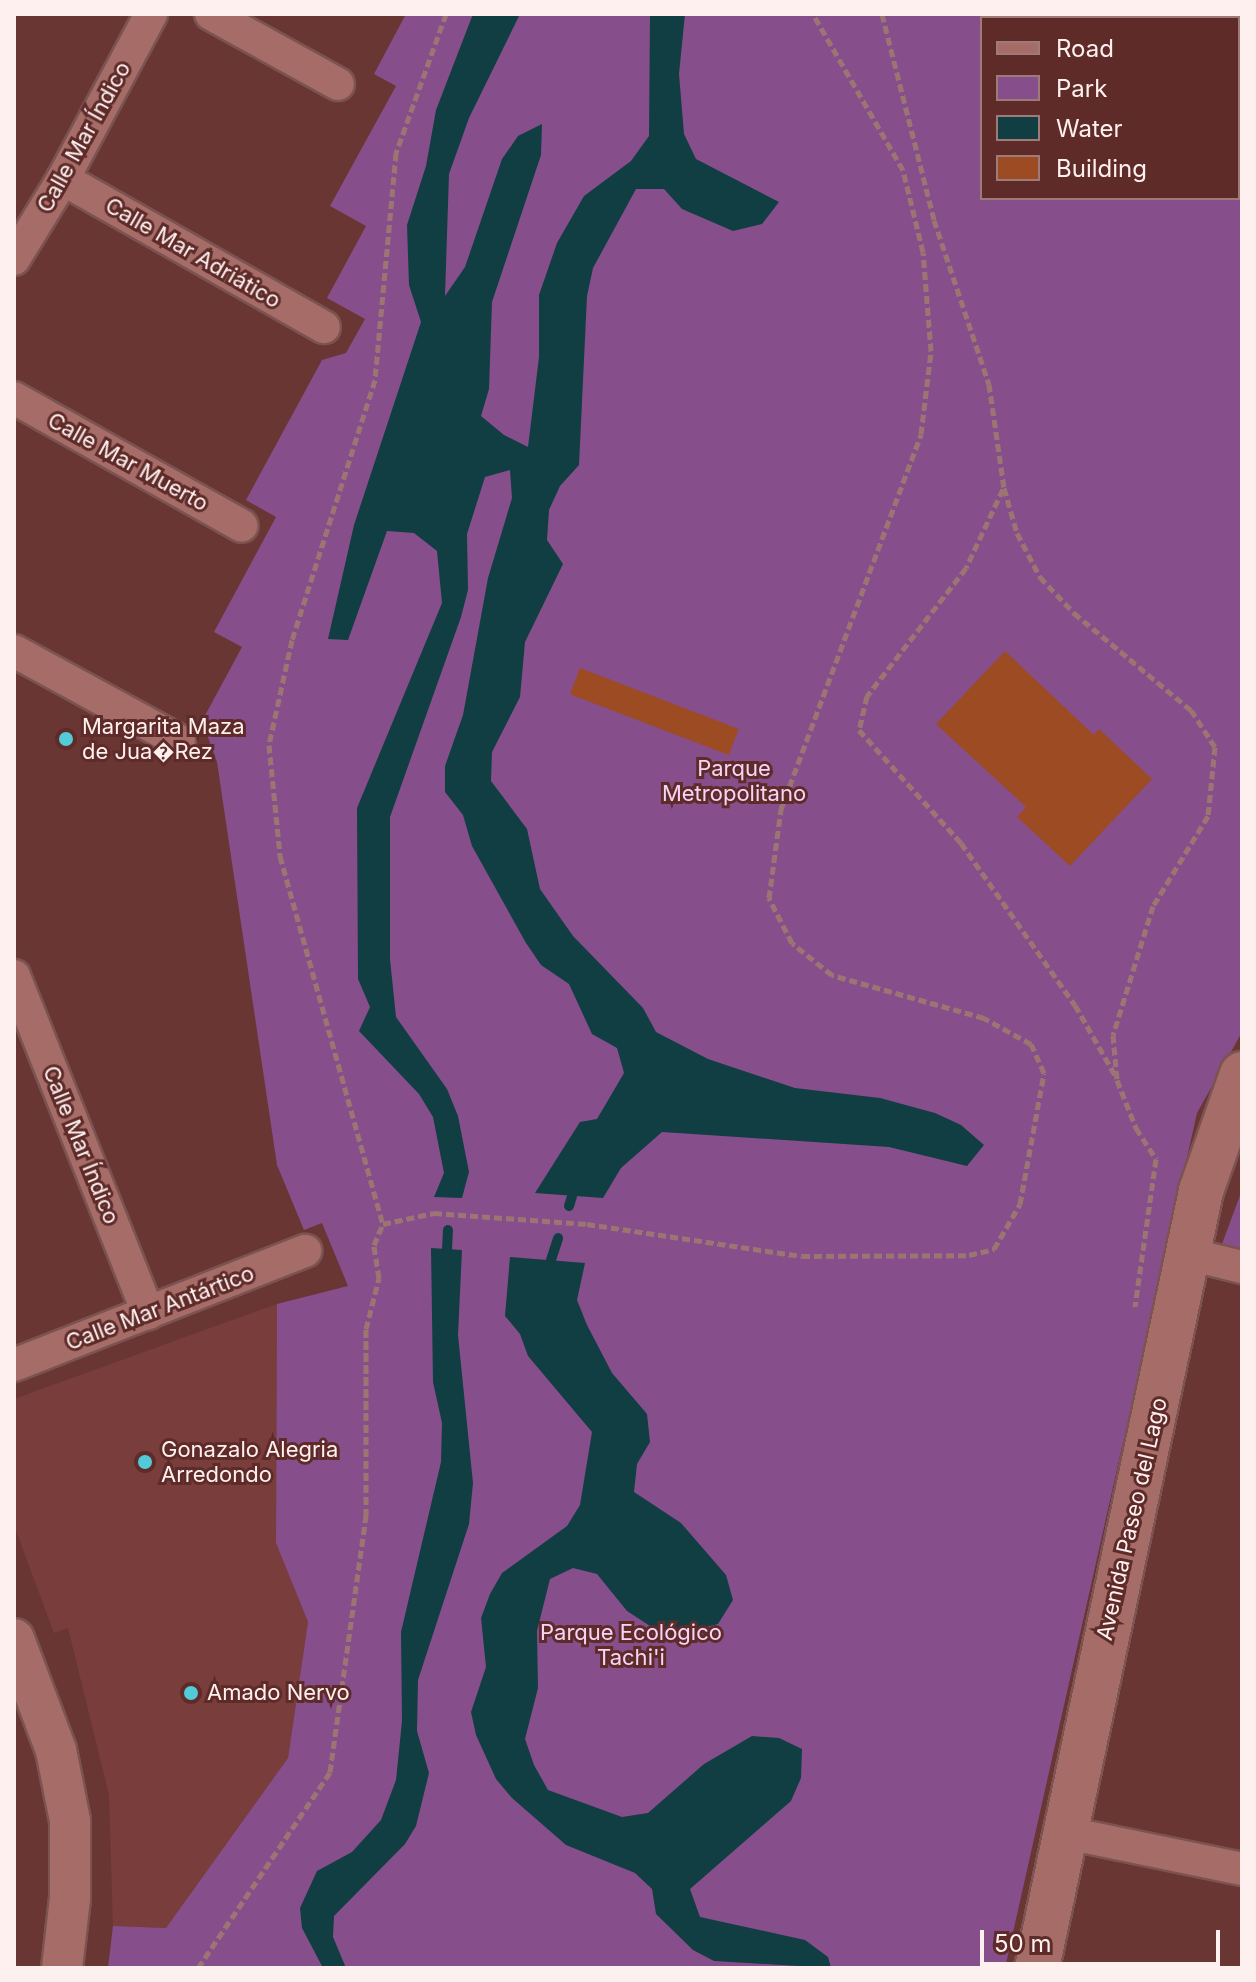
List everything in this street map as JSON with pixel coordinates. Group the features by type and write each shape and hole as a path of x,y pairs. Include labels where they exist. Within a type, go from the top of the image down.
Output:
{"main road":[{"name":"Avenida Paseo del Lago","path":"1037,1968 1062,1832 1171,1344 1201,1191 1242,1074"}],"street":[{"path":"211,14 338,84"},
{"name":"Calle Mar Índico","path":"14,259 63,179 143,16"},
{"name":"Calle Mar Adriático","path":"63,179 324,327"},
{"name":"Calle Mar Muerto","path":"14,398 242,526"},
{"path":"14,651 179,741"},
{"name":"Calle Mar Índico","path":"14,976 148,1313"},
{"name":"Calle Mar Antártico","path":"14,1365 305,1251"},
{"path":"1189,1254 1242,1267"},
{"path":"14,1639 56,1750 70,1821 70,1898 62,1968"},
{"path":"1062,1832 1242,1869"}],"path":[{"path":"198,1968 330,1772 366,1517 366,1329 379,1278 374,1245 383,1224 280,856 269,745 292,640 375,380 396,153 446,14"},
{"path":"383,1224 434,1213 587,1224 802,1256 969,1255 994,1249 1020,1204 1044,1073 1031,1044 984,1018 832,975 792,943 769,898 781,809 921,434 931,351 923,252 903,170 813,14"},
{"path":"882,14 934,220 989,384 1004,488 1017,533 1040,577 1191,710 1215,747 1208,816 1153,906 1130,967 1113,1035 1117,1080"},
{"path":"1004,488 966,568 867,696 859,730 961,843 1075,1005 1117,1080 1156,1159 1156,1188 1137,1263 1135,1315 1154,1341 1171,1344"}],"shaded area":[{"path":"277,1304 276,1543 308,1622 288,1758 166,1928 113,1926 109,1795 68,1628 54,1633 14,1525 14,1399"}],"green space":[{"name":"Parque Metropolitano","path":"406,14 1242,14 1242,1032 1197,1113 1005,1968 108,1968 113,1926 166,1928 288,1758 308,1622 276,1543 277,1304 348,1286 322,1223 304,1230 277,1165 217,762 202,721 242,647 214,632 276,517 246,500 322,360 346,353 365,319 327,298 366,226 330,206 396,86 374,74"},
{"path":"1242,1190 1242,1249 1222,1244"}],"water":[{"path":"473,14 520,14 469,118 449,174 445,296 465,267 502,159 518,136 542,124 541,155 492,302 489,389 481,416 504,435 528,447 539,357 539,295 557,243 584,196 631,161 649,136 650,14 685,14 679,74 684,134 696,159 779,202 762,224 733,231 682,209 664,189 636,189 593,268 587,296 579,465 560,486 549,510 547,540 563,564 525,642 520,697 492,752 491,781 527,829 540,889 573,936 643,1008 656,1032 708,1059 795,1088 880,1098 935,1113 961,1125 984,1145 967,1166 889,1147 662,1132 621,1168 603,1198 535,1193 580,1122 597,1119 624,1073 617,1048 592,1034 569,984 541,965 526,943 472,846 463,815 445,792 445,766 463,715 488,578 512,498 510,470 485,477 467,534 468,590 461,617 390,817 390,959 396,1017 447,1089 458,1116 469,1172 462,1198 434,1197 444,1173 433,1117 419,1094 359,1031 370,1007 358,979 357,808 442,603 437,551 414,533 387,531 348,640 328,639 354,525 421,322 409,285 407,225 426,166 436,110"},
{"path":"431,1248 462,1250 458,1335 473,1483 469,1524 418,1680 417,1731 429,1773 416,1826 405,1844 334,1916 333,1937 346,1968 323,1968 302,1928 300,1908 317,1871 352,1852 381,1820 396,1780 402,1721 401,1632 441,1462 442,1423 433,1382"},
{"path":"510,1257 585,1263 577,1300 587,1325 612,1373 647,1414 650,1442 637,1464 634,1492 681,1523 726,1575 733,1600 718,1624 667,1637 627,1611 597,1574 573,1568 550,1579 537,1631 538,1688 525,1739 534,1765 548,1790 622,1817 648,1813 704,1764 752,1736 779,1738 802,1749 801,1778 791,1801 690,1889 700,1917 805,1940 828,1957 831,1968 714,1961 693,1950 656,1914 652,1889 635,1873 566,1845 512,1798 496,1779 476,1735 471,1712 486,1667 481,1618 490,1594 502,1573 567,1526 580,1505 592,1432 528,1356 520,1334 505,1316"}],"building":[{"path":"1005,651 1094,735 1099,729 1152,779 1070,866 1017,817 1026,807 936,724"},
{"path":"580,668 739,729 729,755 570,694"}],"waterway":[{"path":"569,1206 572,1196"},
{"path":"447,1249 448,1230"},
{"path":"551,1260 558,1238"}],"place":[{"name":"Margarita Maza de Jua�Rez","path":"66,739"},
{"name":"Gonazalo Alegria Arredondo","path":"145,1462"},
{"name":"Amado Nervo","path":"191,1693"}],"park label":[{"name":"Parque Ecológico Tachi'i","path":"631,1644"}]}
